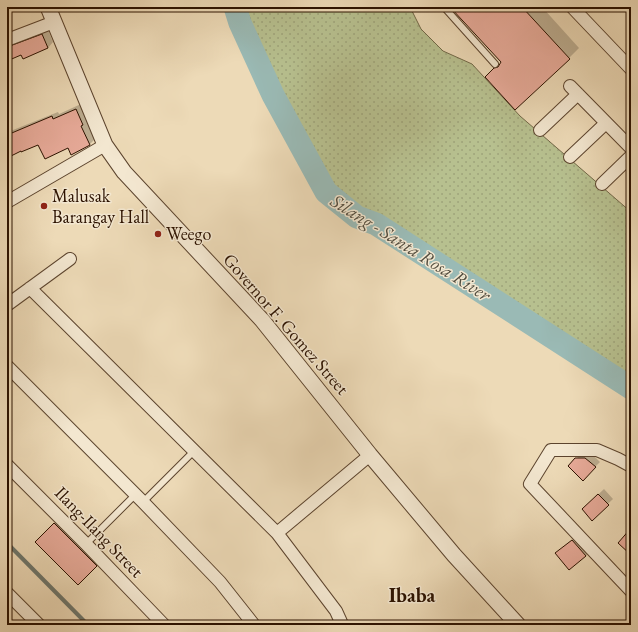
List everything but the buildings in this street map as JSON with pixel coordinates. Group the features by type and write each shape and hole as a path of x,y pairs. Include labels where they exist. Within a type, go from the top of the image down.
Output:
{"street":[{"name":"Governor F. Gomez Street","path":"48,7 105,145 124,172 262,320 370,455 454,555 518,625"},
{"path":"572,7 631,69"},
{"path":"7,40 54,22"},
{"path":"540,130 574,90 631,148"},
{"path":"570,157 606,123"},
{"path":"7,202 105,145"},
{"path":"602,184 631,156"},
{"path":"7,305 70,259"},
{"path":"30,288 277,534 336,611 341,622 340,625"},
{"path":"7,366 220,582 254,625"},
{"path":"631,466 597,450 550,450 530,484 631,590"},
{"path":"277,534 370,455"},
{"name":"Ilang-Ilang Street","path":"7,465 164,625"},
{"path":"7,593 39,625"}],"lane":[{"path":"444,7 495,64"},
{"path":"86,544 194,451"}],"green space":[{"path":"246,7 410,7 421,29 443,51 472,64 520,116 631,212 631,382 540,325 406,237 386,219 360,207 332,188 297,123 269,78"}],"waterway":[{"name":"Silang - Santa Rosa River","path":"235,7 240,23 273,95 326,192 357,217 376,224 631,388"},
{"path":"7,543 88,625"}],"place":[{"name":"Malusak Barangay Hall","path":"44,206"},
{"name":"Weego","path":"158,234"}],"district":[{"name":"Ibaba","path":"412,595"}]}
